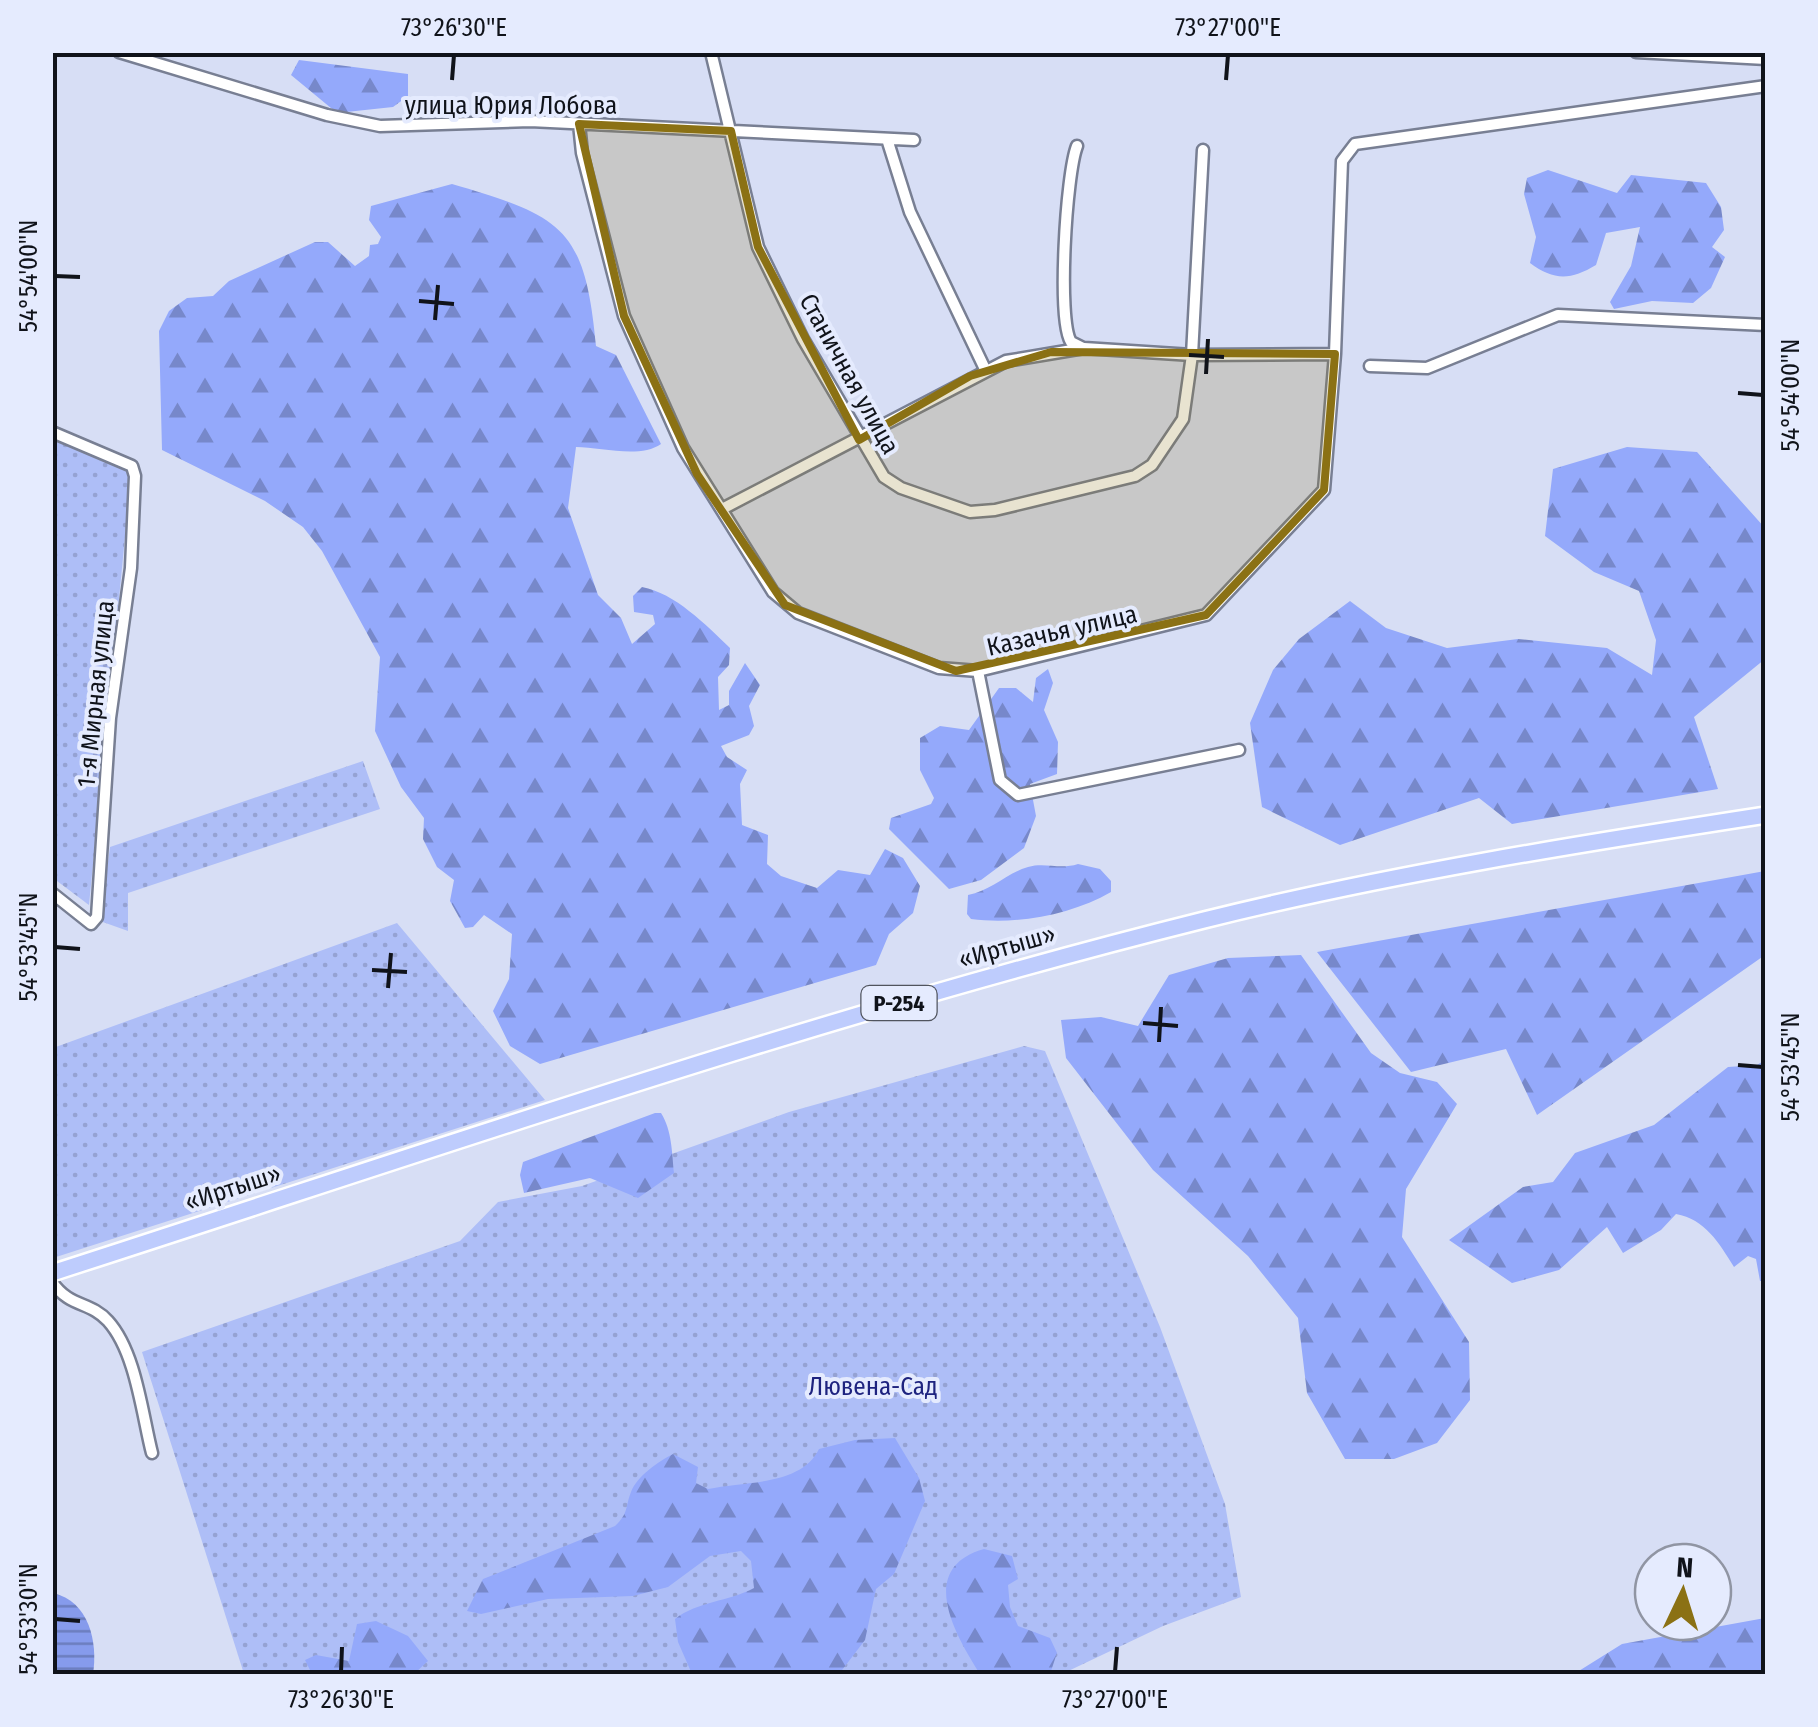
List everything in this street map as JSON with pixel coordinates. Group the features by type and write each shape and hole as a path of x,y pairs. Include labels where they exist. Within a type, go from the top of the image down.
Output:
{"highway":[{"name":"«Иртыш»","path":"52,1273 691,1066 1045,962 1207,919 1368,884 1766,815"}],"street":[{"name":"улица Юрия Лобова","path":"119,52 326,115 380,126 579,124 914,140"},
{"name":"Станичная улица","path":"711,52 758,247 858,440 884,477 901,488 970,512 995,510 1135,476 1152,465 1183,420 1192,355 1203,150"},
{"path":"1636,52 1766,59"},
{"name":"Казачья улица","path":"579,124 582,153 624,316 683,448 785,605 939,668 978,670 1182,623 1216,607 1324,490 1335,354 1342,161 1355,144 1766,86"},
{"path":"887,139 910,212 985,369"},
{"path":"1077,146 1070,171 1062,319 1071,342 1084,348"},
{"path":"1370,366 1428,368 1558,316 1766,325"},
{"path":"724,508 1006,361 1084,348 1192,355 1335,354"},
{"name":"1-я Мирная улица","path":"52,432 132,466 130,568 112,699 99,910 91,924 52,893"},
{"path":"978,670 1000,780 1018,795 1239,750"},
{"path":"52,1282 62,1296 110,1322 120,1339 152,1453"}],"highlighted area":[{"path":"579,124 731,131 758,247 859,440 970,376 1051,352 1335,354 1324,490 1206,615 956,671 785,605 697,474 624,316"}],"green space":[{"path":"299,60 408,74 408,96 393,107 337,113 291,75"},
{"path":"1548,170 1617,193 1631,175 1706,183 1721,207 1724,230 1712,247 1725,257 1711,288 1693,303 1652,301 1614,309 1610,302 1631,266 1640,227 1606,233 1596,265 1579,274 1555,275 1530,263 1536,237 1524,194 1527,178"},
{"path":"452,184 543,218 561,232 575,251 591,306 596,346 616,355 661,444 631,452 576,447 568,508 598,595 621,618 632,644 655,624 653,615 634,612 633,596 642,587 654,590 678,603 730,648 729,665 718,677 719,710 729,705 729,691 745,663 760,685 749,706 754,726 749,735 721,746 727,757 747,770 740,784 742,825 768,835 767,864 781,876 817,888 838,870 870,875 885,849 903,858 920,886 913,913 889,934 876,965 540,1064 510,1046 493,1011 509,979 512,934 484,915 473,927 465,928 450,901 454,880 437,867 423,839 424,818 401,787 375,731 380,657 322,551 303,527 265,501 162,450 159,331 169,311 187,298 213,296 229,281 315,242 328,242 355,266 369,256 370,245 378,244 381,237 369,220 371,206"},
{"path":"52,437 128,472 130,486 89,905 53,878"},
{"path":"1627,447 1697,452 1765,528 1765,659 1694,717 1718,789 1512,824 1479,798 1340,845 1262,807 1250,723 1273,670 1299,639 1350,601 1386,628 1447,648 1518,639 1607,648 1652,675 1656,640 1639,591 1594,572 1545,536 1553,469"},
{"path":"1048,669 1053,683 1044,710 1058,742 1057,774 1030,784 1036,816 1024,848 981,880 949,889 889,829 891,818 931,804 934,798 920,770 920,738 940,726 969,730 999,688 1016,688 1033,702 1036,678"},
{"path":"363,761 380,809 128,893 128,931 100,921 110,847"},
{"path":"1078,864 1100,869 1111,881 1111,892 1079,907 1043,916 989,921 971,919 967,914 968,895 1020,870"},
{"path":"1765,871 1765,955 1537,1115 1506,1049 1411,1072 1317,952"},
{"path":"397,923 545,1100 53,1258 53,1048"},
{"path":"1301,955 1371,1053 1400,1073 1437,1082 1457,1104 1406,1189 1402,1237 1469,1342 1470,1400 1437,1443 1394,1459 1345,1459 1307,1393 1298,1318 1248,1256 1153,1170 1066,1058 1061,1020 1101,1017 1138,1026 1169,975 1228,958"},
{"name":"Лювена-Сад","path":"1024,1046 1045,1051 1160,1327 1225,1504 1241,1597 1163,1626 1062,1674 244,1674 142,1352 460,1241 498,1202 582,1186 789,1112"},
{"path":"1765,1060 1765,1281 1760,1281 1756,1259 1748,1256 1734,1267 1703,1227 1676,1214 1661,1230 1623,1253 1607,1227 1559,1270 1512,1283 1449,1240 1523,1187 1553,1182 1575,1153 1654,1125 1728,1067 1757,1065"},
{"path":"661,1113 667,1127 674,1173 638,1198 590,1178 524,1193 520,1175 523,1162"},
{"path":"895,1438 919,1478 925,1501 894,1574 876,1589 865,1640 839,1674 692,1674 678,1642 675,1619 754,1588 751,1561 741,1551 710,1556 668,1587 633,1596 548,1599 481,1614 467,1611 483,1579 615,1526 625,1513 638,1480 673,1454 698,1467 696,1483 708,1489 786,1476 811,1461 819,1449 855,1440"},
{"path":"984,1549 1012,1556 1018,1579 1008,1585 1010,1607 1018,1626 1050,1638 1057,1653 1050,1674 980,1674 960,1640 947,1603 946,1586 951,1571 964,1558"},
{"path":"1765,1618 1765,1674 1574,1674 1622,1644 1733,1642 1733,1624"},
{"path":"376,1621 408,1636 428,1661 414,1674 312,1674 305,1660 316,1655 349,1661 357,1624"}],"shaded area":[{"path":"53,1593 75,1605 88,1624 94,1649 93,1674 53,1674"}]}
